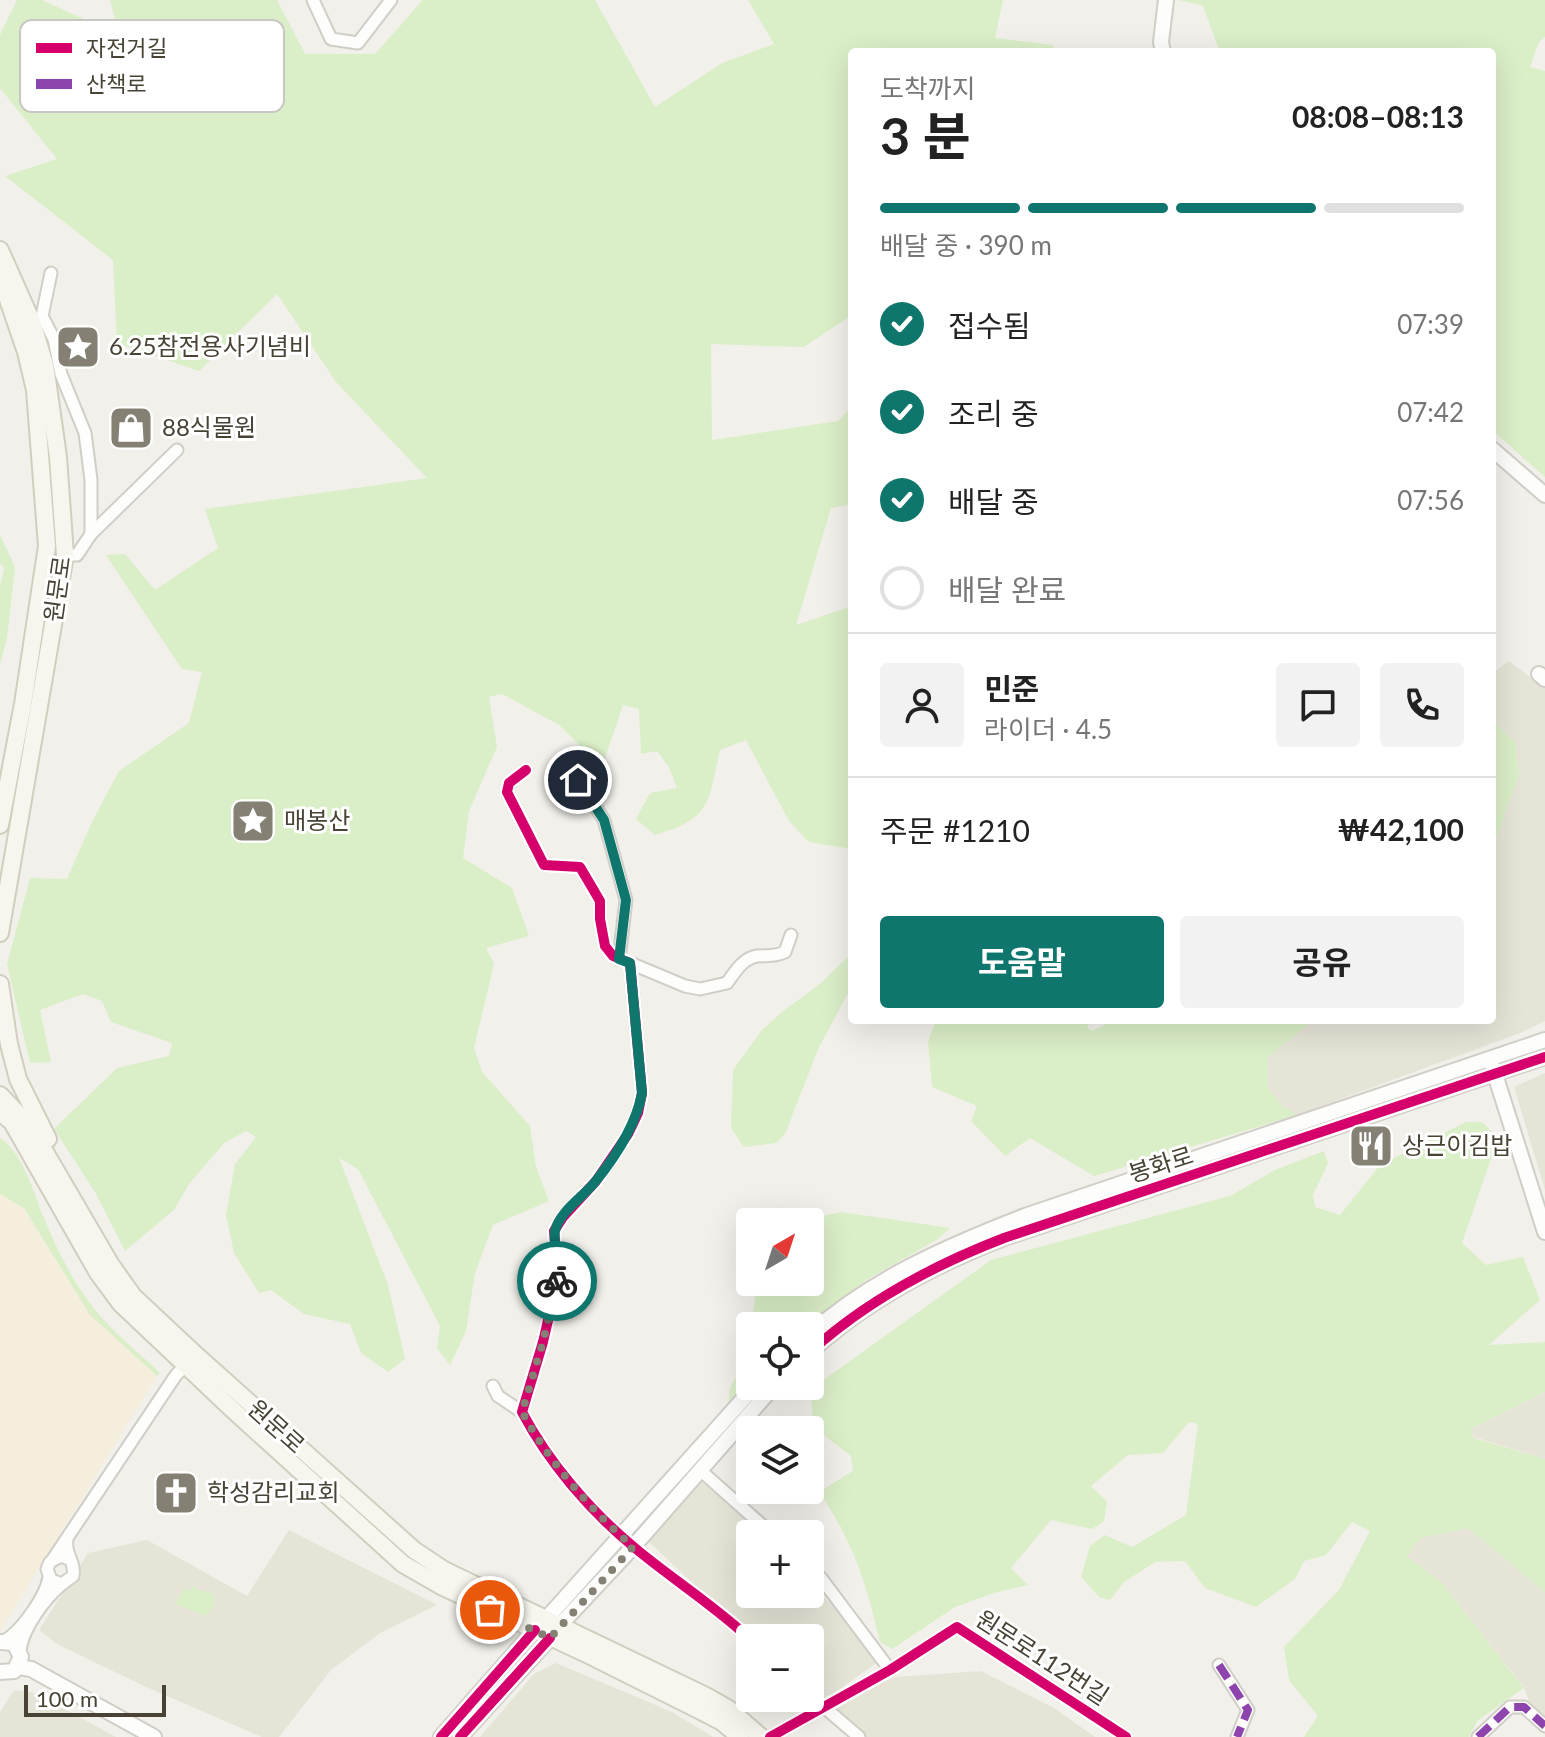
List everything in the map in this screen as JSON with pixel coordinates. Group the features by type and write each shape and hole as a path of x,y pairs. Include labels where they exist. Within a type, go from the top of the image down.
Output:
{"main road":[{"name":"원문로","path":"0,250 37,319 54,423 65,555 0,933"},
{"name":"원문로","path":"0,276 26,352 35,390 47,546 23,704 0,825"},
{"path":"0,984 18,1079 111,1265"},
{"name":"원문로","path":"0,1095 38,1140 111,1265 133,1296 190,1360"},
{"name":"원문로","path":"0,1112 12,1122 98,1273 121,1304 428,1561 722,1722 740,1737"},
{"path":"0,1123 25,1146"},
{"name":"원문로","path":"548,1628 729,1709 761,1737"}],"street":[{"path":"317,2 331,39 358,43 391,0"},
{"path":"1162,48 1166,0"},
{"path":"51,273 37,319 54,339 61,374 85,433 91,480 91,534"},
{"path":"65,555 77,555 91,534 177,450"},
{"path":"1496,452 1545,495"},
{"path":"526,770 509,783 507,792 544,865 580,867 600,901 605,946 613,956 670,981 700,989 727,983 740,965 751,957 773,957 785,952 791,935"},
{"path":"522,1412 558,1277 554,1231 596,1181 628,1134 638,1113 642,1093 625,961 626,900 604,820 578,780"},
{"name":"봉화로","path":"824,1324 910,1264 959,1241 1545,1040"},
{"name":"봉화로","path":"824,1341 869,1306 961,1255 1070,1215 1545,1057"},
{"path":"1489,1059 1545,1232"},
{"path":"2,1641 19,1629 41,1596 49,1577 48,1565 176,1375 190,1360"},
{"path":"493,1386 498,1396 522,1412 538,1442 566,1478 620,1535 736,1628"},
{"path":"460,1737 620,1535 742,1400"},
{"path":"441,1737 633,1547 762,1400"},
{"path":"700,1470 756,1520"},
{"path":"22,1661 23,1637 54,1591 73,1576 74,1569 66,1546 71,1532"},
{"path":"53,1559 61,1556 69,1559"},
{"path":"49,1577 62,1584"},
{"path":"824,1582 890,1670"},
{"name":"원문로112번길","path":"824,1706 890,1670 957,1627 1126,1737"},
{"path":"2,1641 14,1643 22,1661 154,1737"},
{"path":"1,1673 22,1661"},
{"path":"1219,1665 1248,1710 1237,1737"},
{"path":"1478,1737 1510,1707 1524,1707 1545,1726"},
{"path":"824,1709 859,1737"},
{"name":"원문로112번길","path":"770,1737 813,1712"}],"shaded area":[{"path":"1509,661 1545,688 1545,1021 1523,1032 1297,1115 1284,1107 1268,1088 1268,1057 1309,1024 1496,1024 1496,840 1519,774 1515,742 1496,723 1496,670"},
{"path":"1545,1073 1545,1190 1514,1087"},
{"path":"0,1194 23,1208 90,1315 157,1376 0,1631"},
{"path":"1545,1392 1545,1459 1474,1437 1471,1429"},
{"path":"698,1479 746,1520 736,1520 736,1608 824,1608 824,1598 855,1630 878,1662 824,1700 824,1624 736,1624 646,1539"},
{"path":"1468,1528 1545,1592 1545,1718 1530,1704 1524,1687 1442,1583 1407,1556 1420,1538"},
{"path":"289,1530 437,1605 380,1633 331,1670 279,1737 262,1737 144,1686 57,1644 39,1630 88,1553 147,1540 247,1596"},
{"path":"556,1663 672,1712 713,1737 480,1737 534,1674"},
{"path":"981,1671 1054,1708 1095,1737 865,1737 830,1707 882,1678"},
{"path":"14,1690 35,1693 116,1737 0,1737 0,1712"}],"green space":[{"path":"17,0 42,0 86,20 20,20 20,112 284,112 284,20 115,20 110,0 277,0 305,54 375,54 423,0 595,0 655,107 722,63 774,44 748,0 1003,0 995,38 1053,45 1054,48 848,48 848,318 804,347 711,344 712,440 838,421 848,411 848,505 831,508 796,625 848,607 848,848 809,842 789,821 746,740 720,750 709,796 697,815 674,829 655,835 636,819 650,793 677,788 669,767 657,751 641,754 639,709 623,705 602,767 559,725 502,694 489,697 497,747 469,811 463,858 512,888 529,936 486,948 494,964 474,1048 482,1072 530,1126 536,1167 549,1201 493,1225 475,1273 466,1331 450,1365 437,1348 440,1326 358,1169 339,1158 388,1285 405,1359 388,1372 361,1353 350,1324 304,1314 271,1290 259,1293 234,1253 226,1215 235,1164 256,1137 246,1131 224,1143 189,1184 174,1210 125,1251 95,1192 54,1129 117,1068 169,1056 172,1043 111,1022 102,1001 83,994 40,1010 51,1062 30,1063 7,964 30,878 67,879 119,771 189,723 202,672 182,669 106,555 125,554 155,590 218,548 205,509 427,478 336,382 277,294 199,371 117,343 113,260 5,176 57,159 0,88 0,35"},
{"path":"1179,0 1545,0 1545,37 1539,42 1530,67 1545,71 1545,477 1496,434 1496,48 1219,48 1203,6"},
{"path":"0,535 15,567 7,638 0,664 0,587 4,568 0,563"},
{"path":"1496,723 1515,742 1519,774 1496,840"},
{"path":"848,957 848,993 819,1047 785,1134 776,1143 744,1147 731,1128 733,1070 762,1030 821,983"},
{"path":"934,1024 1088,1024 1087,1027 1092,1031 1107,1024 1309,1024 1268,1057 1268,1088 1284,1107 1297,1115 1094,1176 1030,1138 1005,1156 971,1121 977,1106 932,1087 928,1041"},
{"path":"1466,1122 1482,1122 1498,1138 1462,1243 1486,1265 1523,1257 1540,1300 1489,1345 1545,1342 1545,1392 1471,1429 1474,1438 1545,1459 1545,1592 1468,1528 1420,1538 1407,1556 1442,1583 1524,1688 1478,1720 1469,1737 1304,1737 1318,1716 1289,1680 1284,1647 1339,1590 1370,1531 1352,1522 1326,1555 1304,1561 1295,1579 1256,1607 1205,1588 1185,1561 1155,1562 1124,1582 1110,1600 1099,1597 1081,1577 1090,1546 1105,1535 1132,1547 1186,1515 1198,1424 1189,1422 1163,1453 1128,1455 1091,1486 1107,1502 1104,1521 1092,1529 1051,1520 1011,1568 1028,1585 955,1607 892,1649 880,1642 857,1564 824,1500 824,1489 853,1471 851,1456 824,1435 824,1416 812,1416 812,1400 824,1400 824,1380 991,1260 1230,1196 1275,1170 1324,1151 1328,1163 1313,1195 1315,1207 1340,1215 1380,1165"},
{"path":"0,1138 20,1161 56,1245 80,1289 121,1338 160,1373 157,1376 90,1315 24,1208 0,1194"},
{"path":"841,1212 950,1228 938,1239 868,1279 824,1312 753,1312 755,1296 824,1296 824,1216"},
{"path":"736,1377 736,1396 728,1407 730,1388"},
{"path":"193,1586 203,1592 208,1590 214,1596 214,1607 206,1616 175,1604 184,1588 190,1591"}],"marked path":[{"path":"1219,1665 1248,1710 1237,1737"},
{"path":"1478,1737 1510,1707 1524,1707 1545,1726"}],"cycle path":[{"path":"526,770 509,783 507,792 544,865 580,867 600,901 605,946 613,956 630,963 642,1093 638,1113 628,1134 596,1181 554,1231 558,1277 522,1412 558,1468 602,1518 635,1548 736,1627"},
{"path":"824,1341 854,1316 902,1286 1004,1238 1545,1057"},
{"path":"770,1737 890,1670 957,1627 1126,1737"},
{"path":"441,1737 535,1630"},
{"path":"460,1737 550,1638"}],"way so far":[{"path":"490,1610 550,1638 633,1547 566,1478 538,1442 522,1412 557,1281"}],"place":[{"name":"6.25참전용사기념비","path":"78,347"},
{"name":"88식물원","path":"131,428"},
{"name":"매봉산","path":"253,821"},
{"name":"상근이김밥","path":"1371,1146"},
{"name":"학성감리교회","path":"176,1493"}],"route":[{"path":"557,1281 554,1231 596,1181 628,1134 638,1113 642,1093 630,963 619,959 626,900 604,820 578,780"}]}
